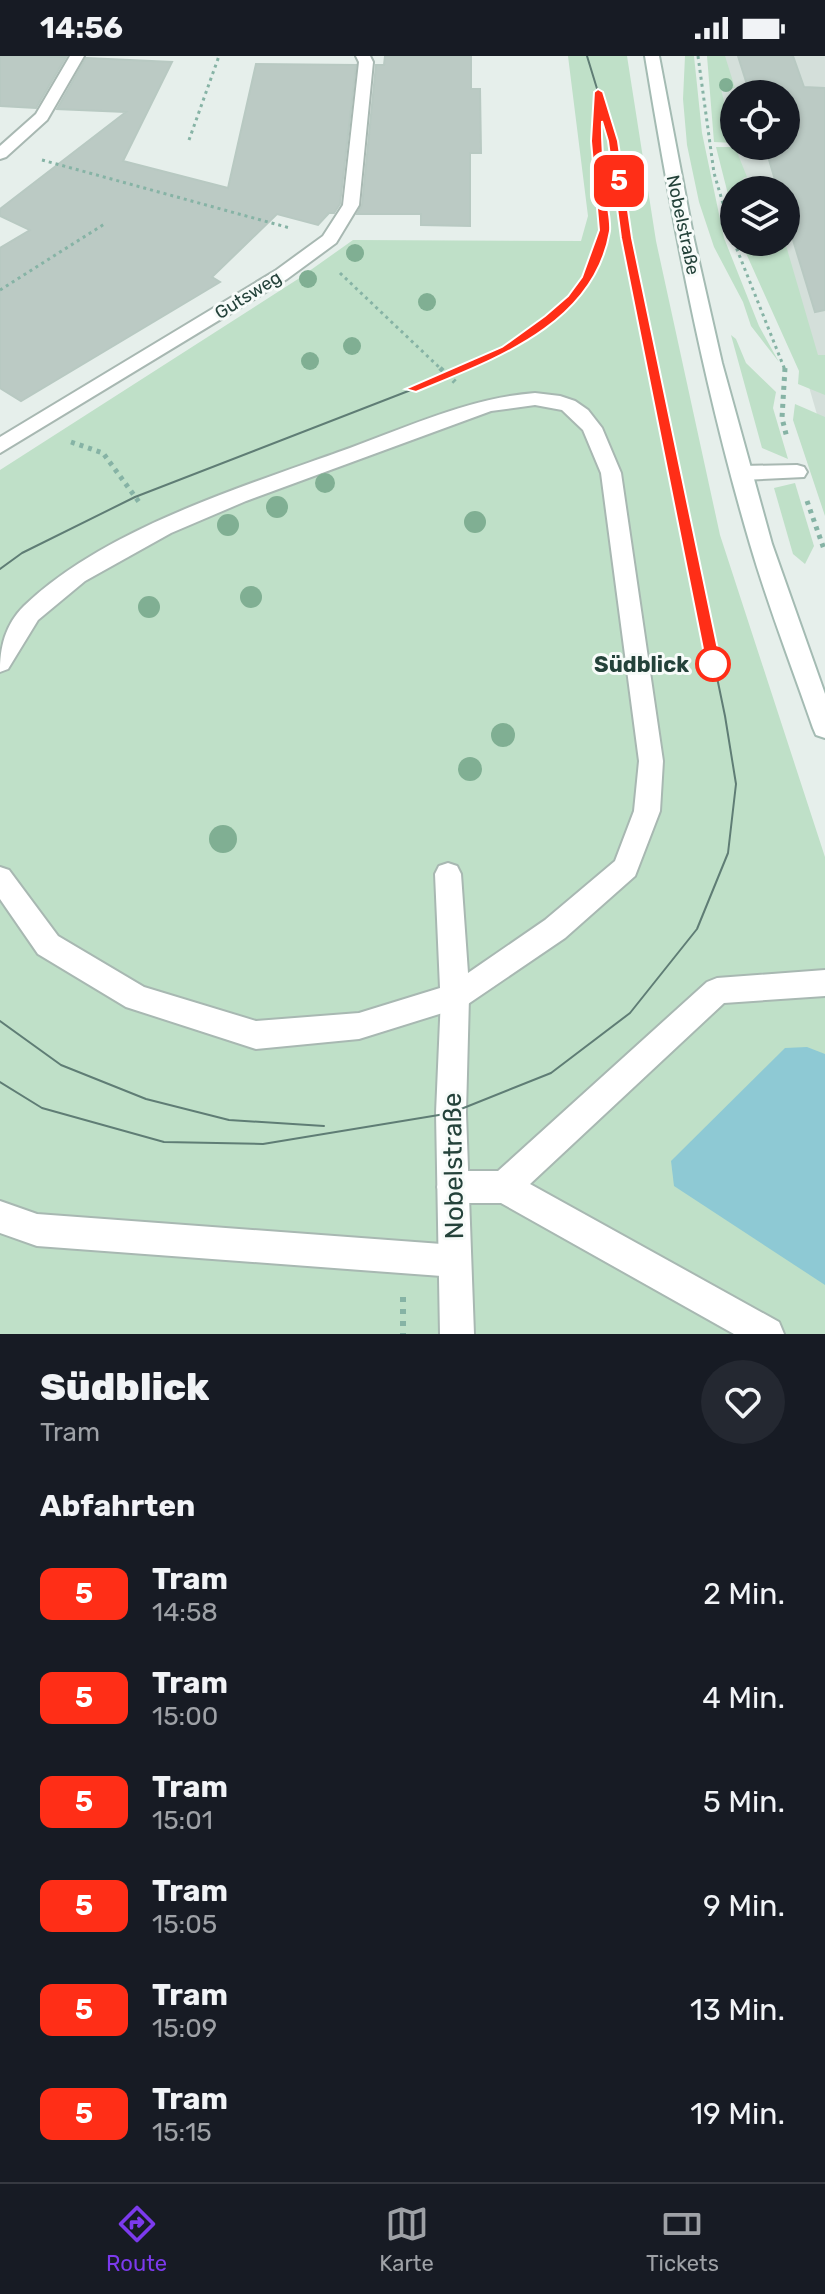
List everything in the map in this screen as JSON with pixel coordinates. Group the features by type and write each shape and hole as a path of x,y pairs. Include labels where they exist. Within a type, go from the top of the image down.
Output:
{"street":[{"path":"3,152 42,117 77,56"},
{"name":"Gutsweg","path":"0,446 281,275 323,244 351,205 366,62 363,56"},
{"name":"Nobelstraße","path":"652,56 676,198 721,393 762,545 825,728"},
{"path":"0,663 30,614 77,575 163,528 239,496 487,405 521,399 558,402 579,410 599,434 611,473 651,761 647,811 626,868 555,929 455,997 359,1026 256,1035 136,998 48,945 0,878"},
{"path":"742,473 797,472"},
{"name":"Nobelstraße","path":"448,874 455,997 451,1113 457,1334"},
{"path":"504,1187 717,991 825,983"},
{"path":"453,1187 504,1187 767,1334"},
{"path":"0,1217 37,1230 455,1261"}],"path":[{"path":"189,140 219,56"},
{"path":"698,56 705,132 720,204"},
{"path":"3,152 323,244 447,376"},
{"path":"0,290 106,223"},
{"path":"740,256 785,367 782,418 788,441"},
{"path":"103,453 135,497"},
{"path":"403,1294 403,1334"}],"shaded area":[{"path":"710,56 825,56 825,442 807,380 761,256 800,256 800,176 740,176 736,160 800,160 800,80 720,80 720,97"}],"green space":[{"path":"568,56 627,56 656,241 720,535 825,857 825,1334 0,1334 0,470 298,279 353,240 581,241 588,216"},
{"path":"685,56 694,56 702,133 720,219 720,256 731,256 759,326 779,362 751,326 743,302 714,247 699,202 687,145 683,99"},
{"path":"707,56 725,56 732,80 720,80 720,142 714,142"},
{"path":"716,147 720,147 720,160 740,160 747,176 723,176"},
{"path":"747,256 789,256 818,355 825,355 825,395 798,384 799,371"},
{"path":"731,335 736,339 746,363 776,392 773,408 788,459 762,448"},
{"path":"795,404 825,417 825,516 793,420"},
{"path":"795,483 814,546 805,564 793,554 774,488"}],"water":[{"path":"807,1047 825,1054 825,1285 674,1186 671,1161 785,1048"}],"building":[{"path":"0,56 66,57 36,108 0,106"},
{"path":"385,56 471,56 471,89 480,89 481,153 470,153 470,226 421,225 421,214 357,214 362,205 376,65 384,65"},
{"path":"738,56 793,56 804,87 825,88 825,310 815,312 798,256 800,176 774,176 769,160 800,160 800,80 746,80"},
{"path":"86,58 172,62 123,161 228,188 256,64 356,65 340,204 318,225 277,214 212,277 220,282 21,401 0,388 0,248 30,230 0,216 0,209 126,112 57,109"}],"tram line":[{"path":"0,1082 42,1108 164,1142 263,1144 451,1113 551,1073 630,1013 697,929 728,853 736,784 725,716 626,238 613,141 587,56"},
{"name":"5","path":"411,389 506,349 550,319 573,298 588,277 605,230 596,141 598,92 613,141 626,238 713,664"},
{"path":"0,569 22,553 135,497 447,376 506,349 550,319 573,298 588,277 605,230 596,141 598,107"},
{"path":"0,1021 61,1065 146,1099 229,1120 324,1126"}],"place":[{"name":"Südblick","path":"713,664"}]}
